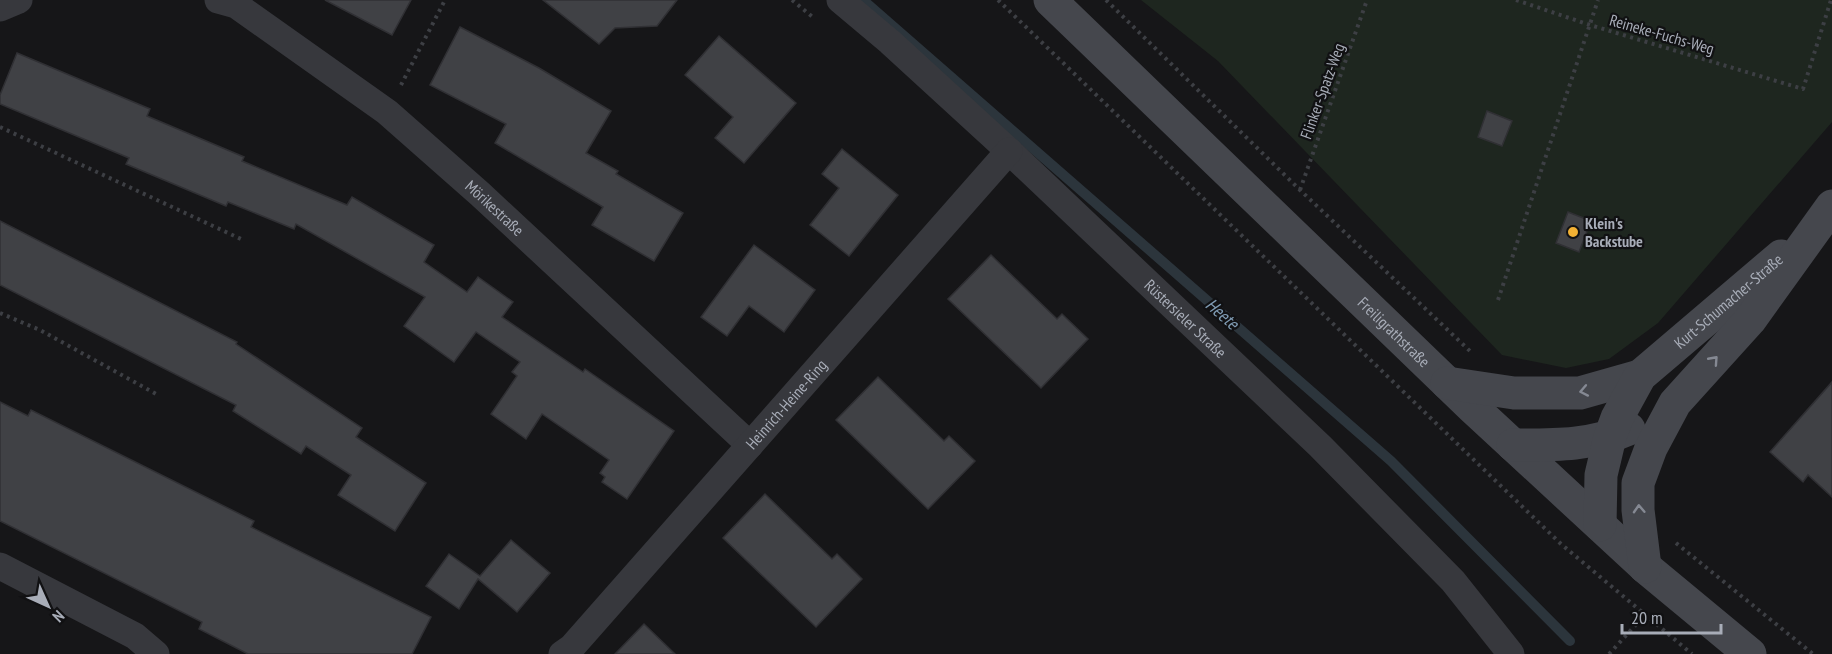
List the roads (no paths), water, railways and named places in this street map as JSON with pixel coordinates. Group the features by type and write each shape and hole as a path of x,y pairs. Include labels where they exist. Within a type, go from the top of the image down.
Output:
{"street":[{"path":"0,8 19,0"},
{"name":"Mörikestraße","path":"218,0 236,5 387,112 489,202 750,445"},
{"name":"Rüstersieler Straße","path":"840,0 890,42 1009,151 1336,463 1454,581 1511,654"},
{"name":"Freiligrathstraße","path":"1050,0 1513,445 1645,567 1750,654"},
{"name":"Heinrich-Heine-Ring","path":"562,654 572,648 1009,151"},
{"name":"Kurt-Schumacher-Straße","path":"1600,525 1601,475 1610,438 1617,418 1640,376 1824,216"},
{"name":"Kurt-Schumacher-Straße","path":"1645,567 1638,510 1638,483 1651,448 1675,403 1750,320 1824,216"},
{"name":"Kurt-Schumacher-Straße","path":"1447,382 1514,393 1580,393 1640,376"},
{"name":"Kurt-Schumacher-Straße","path":"1513,445 1568,445 1610,438 1642,424 1675,403"},
{"path":"0,566 135,636 156,654"}],"waterway":[{"name":"Heete","path":"863,0 1391,461 1570,641"}],"place":[{"name":"Klein's Backstube","path":"1573,232"}]}
